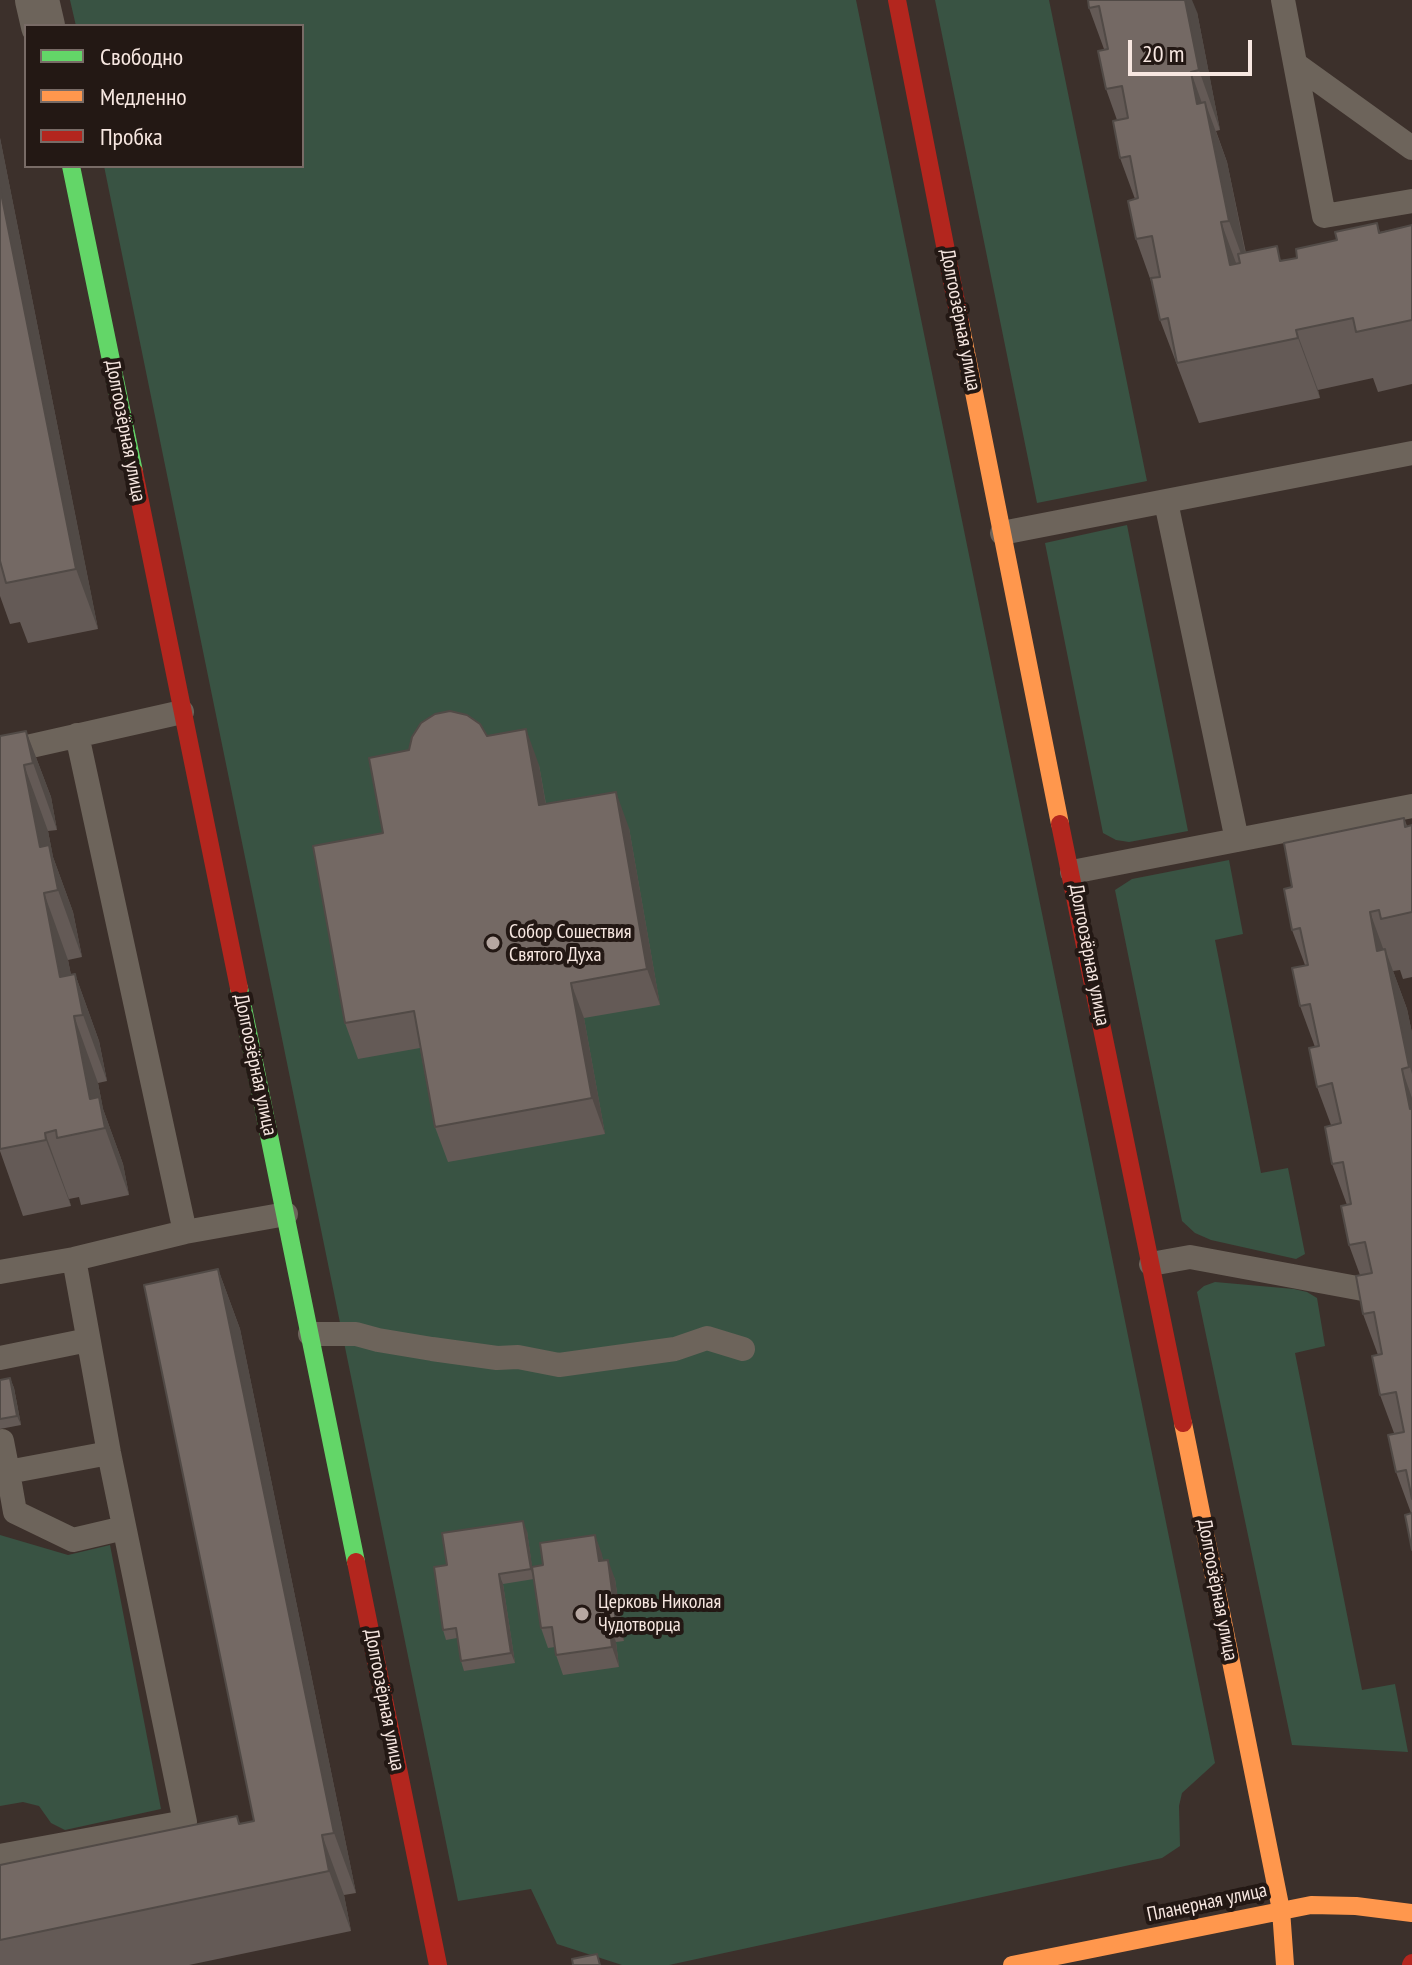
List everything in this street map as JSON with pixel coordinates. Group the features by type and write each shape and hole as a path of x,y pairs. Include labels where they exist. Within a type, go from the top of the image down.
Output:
{"main road":[{"name":"Долгоозёрная улица","path":"897,0 1281,1910"},
{"name":"Долгоозёрная улица","path":"71,168 438,1965"},
{"name":"Планерная улица","path":"1012,1965 1311,1905 1356,1906 1412,1913"},
{"path":"1281,1910 1285,1965"},
{"path":"1281,1910 1305,1965"}],"street":[{"path":"37,0 43,24"}],"lane":[{"path":"1283,0 1298,66 1324,216 1412,201"},
{"path":"1298,66 1412,148"},
{"path":"1002,533 1412,453"},
{"path":"1166,502 1237,840"},
{"path":"0,753 182,712"},
{"path":"77,735 185,1232"},
{"path":"1072,872 1412,806"},
{"path":"0,1272 74,1259 185,1232 286,1214"},
{"path":"1151,1264 1190,1257 1368,1290"},
{"path":"0,1856 185,1822 109,1453 74,1259"},
{"path":"310,1334 356,1334 432,1349 497,1358 518,1357 559,1365 675,1349 707,1338 743,1349"},
{"path":"0,1358 88,1340"},
{"path":"2,1441 15,1512 73,1540 124,1528"},
{"path":"8,1472 109,1453"}],"green space":[{"path":"70,0 856,0 1215,1763 1182,1793 1179,1806 1180,1846 1162,1858 669,1965 622,1965 557,1944 531,1889 458,1901 104,168 304,168 304,24 76,24"},
{"path":"935,0 1049,0 1147,481 1037,503"},
{"path":"1127,525 1188,831 1129,842 1103,833 1045,543"},
{"path":"1229,860 1243,934 1215,940 1261,1173 1288,1168 1305,1254 1296,1259 1211,1240 1195,1233 1182,1221 1115,890 1132,879"},
{"path":"1215,1282 1294,1289 1317,1298 1325,1346 1295,1353 1362,1690 1395,1684 1408,1752 1292,1745 1197,1292"},
{"path":"0,1535 68,1555 110,1545 161,1809 65,1830 51,1823 39,1806 23,1802 0,1806"}],"building":[{"path":"1088,0 1185,0 1199,70 1191,72 1197,104 1205,102 1229,221 1221,222 1230,265 1240,263 1238,254 1277,246 1280,261 1297,258 1296,249 1337,240 1335,232 1377,223 1379,233 1412,225 1412,320 1356,332 1353,318 1296,330 1298,338 1177,363 1168,318 1160,320 1151,278 1160,277 1152,236 1136,239 1128,201 1138,198 1130,156 1120,158 1113,121 1128,118 1122,86 1106,89 1098,51 1108,49 1099,6 1089,8"},
{"path":"0,188 76,569 6,583 0,561"},
{"name":"Собор Сошествия Святого Духа","path":"450,711 467,715 480,724 487,736 526,729 539,805 616,792 647,969 571,983 592,1098 435,1127 414,1011 345,1023 313,846 383,833 369,758 409,750 412,737 421,723 435,714"},
{"path":"26,731 33,763 24,765 40,847 49,845 58,890 44,893 60,977 75,974 83,1015 74,1016 90,1099 99,1097 105,1128 57,1138 56,1130 45,1133 46,1140 0,1149 0,736"},
{"path":"1404,818 1405,827 1412,825 1412,912 1381,919 1379,910 1370,912 1377,951 1385,949 1409,1067 1402,1069 1412,1108 1412,1499 1406,1470 1396,1472 1388,1435 1404,1432 1396,1392 1380,1395 1372,1356 1382,1354 1374,1312 1363,1314 1356,1276 1372,1273 1365,1242 1349,1245 1341,1206 1351,1204 1343,1162 1332,1164 1325,1127 1341,1123 1332,1083 1317,1087 1309,1048 1319,1046 1310,1004 1300,1006 1292,968 1308,965 1300,928 1292,930 1284,889 1292,887 1284,843"},
{"path":"218,1269 334,1833 322,1835 329,1871 0,1940 0,1865 237,1816 239,1824 254,1821 144,1285"},
{"path":"10,1378 17,1416 0,1419 0,1380"},
{"path":"1412,1513 1412,1550 1405,1515"},
{"path":"523,1521 531,1569 499,1574 511,1653 461,1661 456,1628 443,1630 434,1567 447,1565 442,1533"},
{"name":"Церковь Николая Чудотворца","path":"595,1535 599,1561 608,1560 616,1622 609,1623 612,1647 556,1655 552,1627 541,1628 532,1567 543,1565 540,1543"},
{"path":"597,1954 600,1965 573,1965 572,1959"}],"traffic: fast":[{"path":"71,168 134,472"},
{"path":"239,988 356,1562"}],"traffic: slow":[{"path":"960,322 1060,824"},
{"path":"1183,1423 1281,1910 1285,1965"},
{"path":"1012,1965 1311,1905 1356,1906 1412,1913"}],"traffic: jam":[{"path":"897,0 960,322"},
{"path":"134,472 239,988"},
{"path":"1060,824 1183,1423"},
{"path":"356,1562 438,1965"}],"place":[{"name":"Собор Сошествия Святого Духа","path":"493,943"},
{"name":"Церковь Николая Чудотворца","path":"582,1614"}]}
